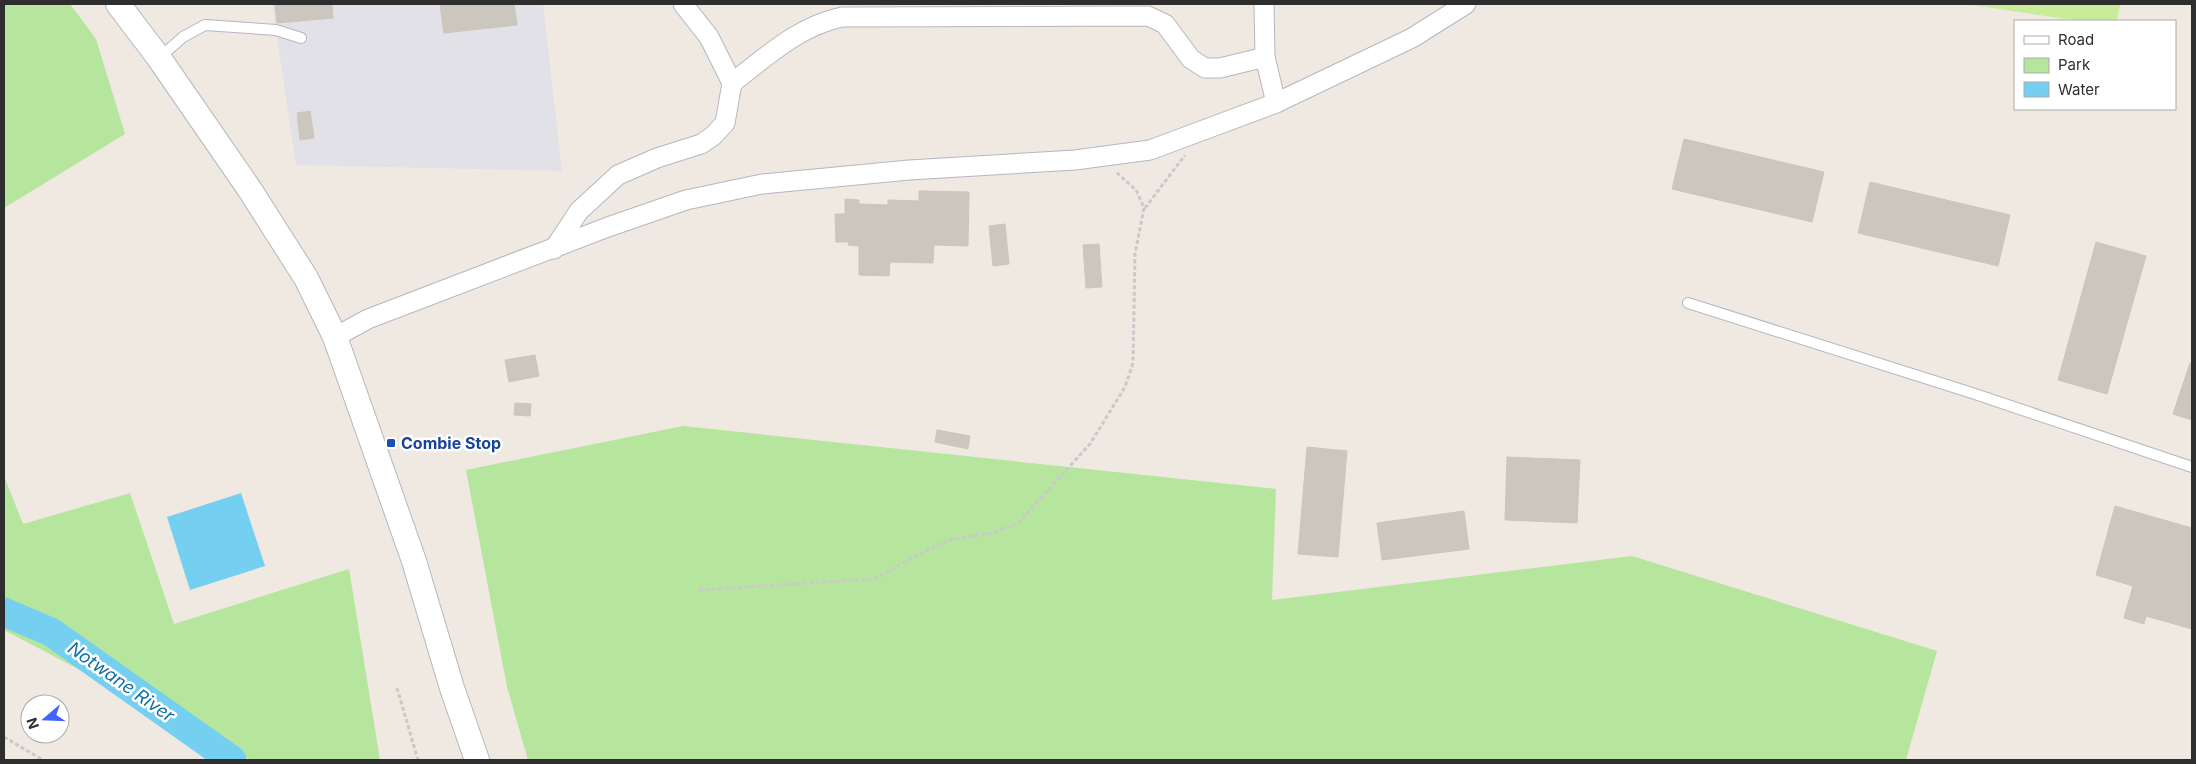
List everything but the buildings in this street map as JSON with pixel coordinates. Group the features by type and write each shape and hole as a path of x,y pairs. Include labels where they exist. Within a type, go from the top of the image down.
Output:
{"street":[{"path":"118,4 159,58 250,190 306,278 335,337 414,561 452,688 477,760"},
{"path":"554,249 579,211 618,175 657,158 701,144 713,136 725,123 732,83 709,37 683,4"},
{"path":"1264,4 1265,57 1276,103"},
{"path":"335,337 368,319 608,227 686,200 762,184 909,170 1094,158 1150,150 1276,103 1412,38 1466,4"},
{"path":"732,83 805,29 825,20 842,17 1148,16 1165,24 1190,59 1205,68 1220,68 1265,57"}],"lane":[{"path":"159,58 183,37 205,25 276,30 301,38"},
{"path":"1688,302 1981,396 2192,467"}],"path":[{"path":"699,590 875,579 915,556 949,540 991,533 1017,524 1090,444 1125,387 1133,364 1135,254 1144,208 1187,153"},
{"path":"1094,158 1115,170 1136,190 1144,208"},
{"path":"397,688 418,760"},
{"path":"4,738 43,760"}],"shaded area":[{"path":"272,4 543,4 562,171 296,165"}],"green space":[{"path":"4,4 70,4 96,39 125,134 4,208"},
{"path":"1966,4 2120,4 2117,20 2072,20"},
{"path":"683,426 1276,489 1272,600 1632,556 1937,651 1906,760 528,760 507,687 466,470"},
{"path":"4,476 23,524 130,493 174,624 349,569 380,760 251,760 4,630"}],"water":[{"path":"241,493 265,566 190,590 167,517"}],"waterway":[{"name":"Notwane River","path":"4,612 51,632 232,760"}],"place":[{"name":"Combie Stop","path":"391,443"}]}
